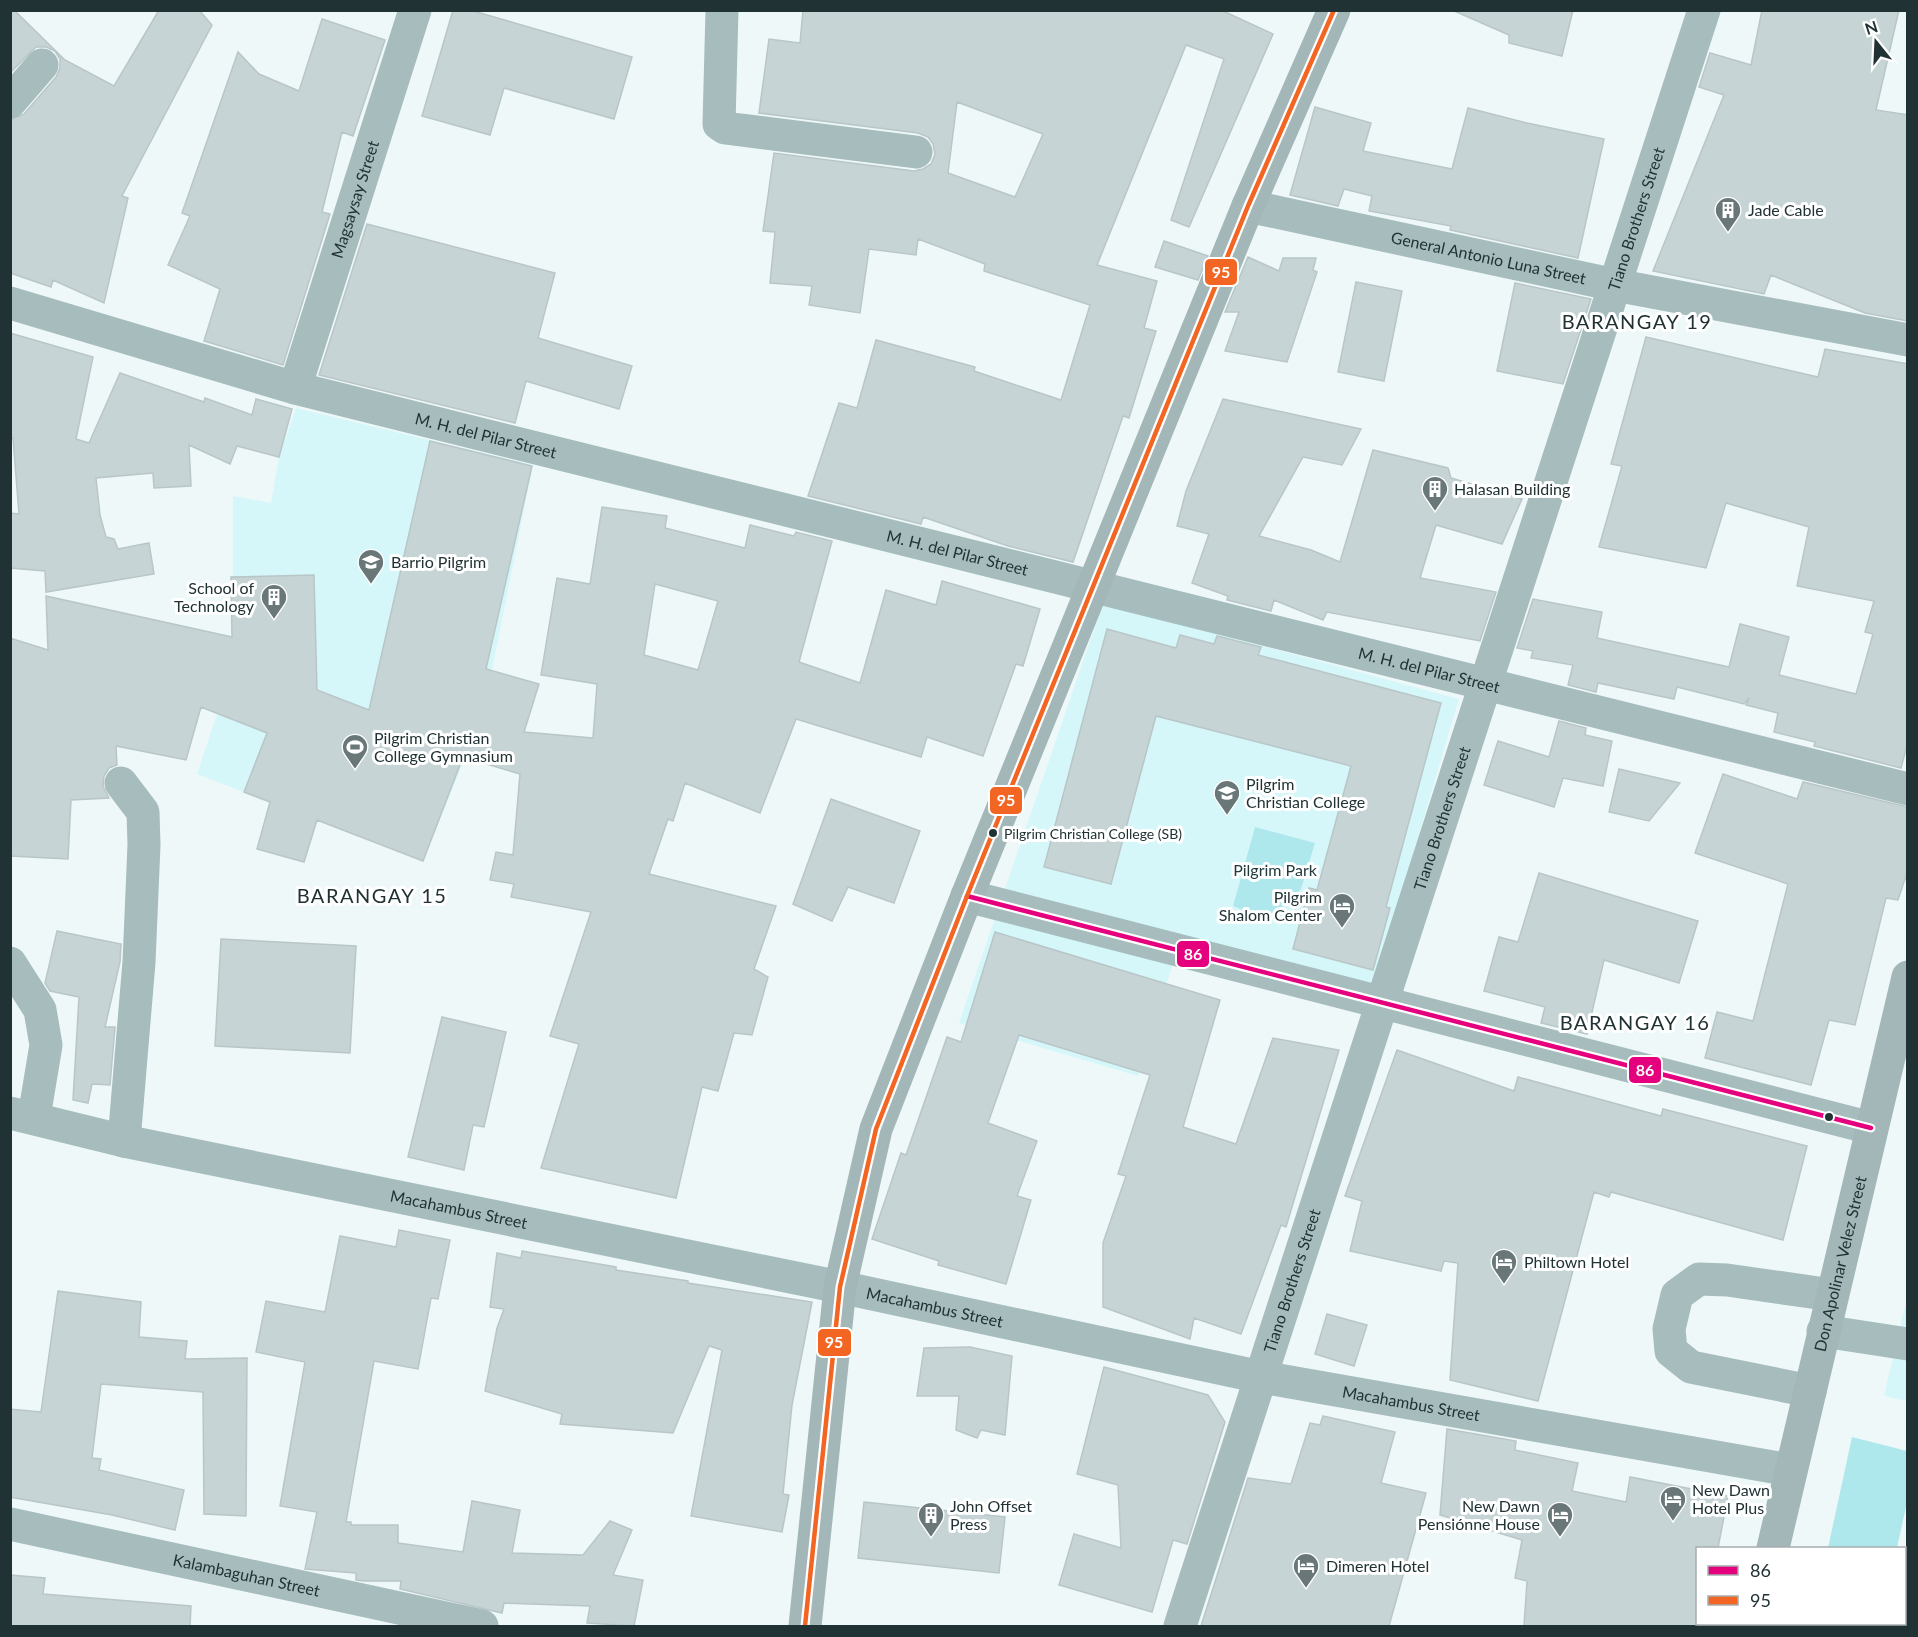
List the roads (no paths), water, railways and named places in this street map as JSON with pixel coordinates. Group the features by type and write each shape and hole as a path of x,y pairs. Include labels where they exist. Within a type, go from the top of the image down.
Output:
{"main road":[{"path":"805,1626 840,1287 876,1129 1248,206 1334,10"},
{"name":"Don Apolinar Velez Street","path":"1773,1547 1908,977"}],"street":[{"name":"Magsaysay Street","path":"295,388 415,10"},
{"path":"722,10 719,124 725,128 916,152"},
{"name":"Tiano Brothers Street","path":"1180,1626 1704,10"},
{"path":"10,102 42,64"},
{"name":"General Antonio Luna Street","path":"1248,206 1615,285 1908,340"},
{"name":"M. H. del Pilar Street","path":"10,303 295,388 1094,588 1486,682 1908,789"},
{"path":"121,783 143,813 144,845 138,974 124,1141"},
{"path":"968,896 1871,1128"},
{"path":"10,963 40,1010 46,1045 22,1115"},
{"name":"Macahambus Street","path":"22,1115 124,1141 840,1287 1261,1377 1790,1470"},
{"path":"1810,1391 1691,1367 1671,1351 1669,1329 1677,1295 1700,1279 1727,1280 1832,1295"},
{"path":"1823,1331 1908,1344"},
{"name":"Kalambaguhan Street","path":"10,1524 482,1626"}],"place":[{"name":"Jade Cable","path":"1728,233"},
{"name":"Halasan Building","path":"1435,512"},
{"name":"Barrio Pilgrim","path":"371,585"},
{"name":"School of Technology","path":"274,620"},
{"name":"Pilgrim Christian College Gymnasium","path":"355,770"},
{"name":"Pilgrim Christian College","path":"1227,816"},
{"name":"Pilgrim Christian College (SB)","path":"993,833"},
{"name":"Pilgrim Shalom Center","path":"1342,929"},
{"name":"Philtown Hotel","path":"1504,1285"},
{"name":"New Dawn Hotel Plus","path":"1673,1522"},
{"name":"John Offset Press","path":"931,1538"},
{"name":"New Dawn Pensiónne House","path":"1560,1538"},
{"name":"Dimeren Hotel","path":"1306,1589"}],"district":[{"name":"BARANGAY 19","path":"1637,322"},
{"name":"BARANGAY 15","path":"372,896"},
{"name":"BARANGAY 16","path":"1635,1023"}],"park label":[{"name":"Pilgrim Park","path":"1275,870"}]}
